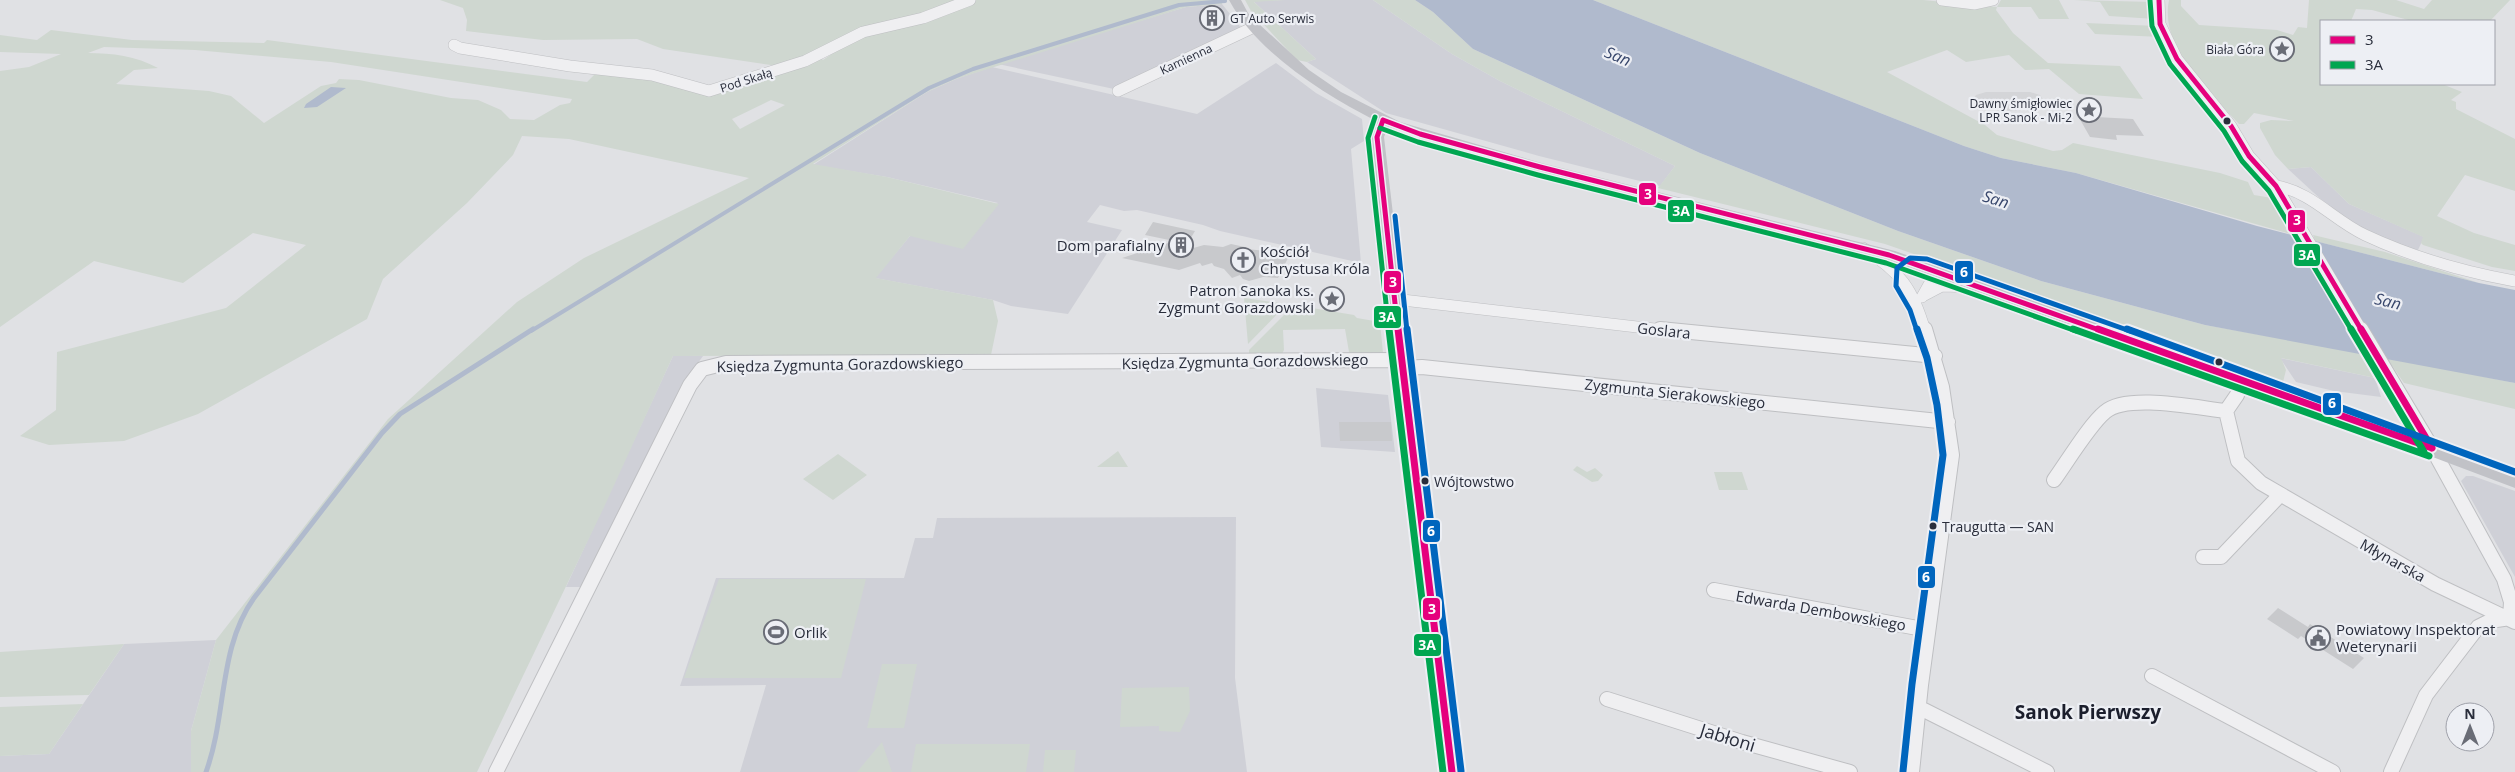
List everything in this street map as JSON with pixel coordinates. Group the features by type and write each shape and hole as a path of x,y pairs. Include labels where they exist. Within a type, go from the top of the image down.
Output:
{"street":[{"name":"Pod Skałą","path":"454,45 460,48 570,66 652,75 709,91 805,61 863,32 923,18 970,0"},
{"path":"1235,0 1243,15 1254,27 1304,74 1382,120 1420,134 1540,167 1861,247 1923,266 2242,379 2515,480"},
{"path":"1942,0 1975,4 1993,0"},
{"path":"2159,0 2160,24 2177,59 2231,126 2249,156 2276,186 2432,448 2504,579 2511,602 2513,620 2490,621 2478,627 2426,695 2391,772"},
{"name":"Kamienna","path":"1118,91 1254,27"},
{"path":"1382,120 1377,137 1394,299 1452,772"},
{"path":"2276,186 2292,187 2305,193 2338,221 2364,235 2420,255 2515,281"},
{"path":"1861,247 1889,265 1920,301 1942,387 1952,455 1918,707 1912,772"},
{"path":"1904,283 1905,272 1910,268 1923,266"},
{"path":"1920,301 1931,281 1923,266"},
{"path":"1920,301 1942,286 1953,285 1993,291"},
{"name":"Goslara","path":"1394,299 1656,329 1935,356"},
{"name":"Księdza Zygmunta Gorazdowskiego","path":"496,772 690,385 702,369 726,363 1401,364"},
{"name":"Zygmunta Sierakowskiego","path":"1401,364 1948,422"},
{"path":"2054,480 2103,413 2113,405 2126,401 2226,411 2237,395 2242,379"},
{"name":"Młynarska","path":"2226,411 2238,461 2246,471 2280,495 2435,584 2513,620"},
{"path":"2204,557 2221,557 2280,495"},
{"name":"Edwarda Dembowskiego","path":"1714,590 1928,630"},
{"path":"2152,676 2333,772"},
{"name":"Jabłoni","path":"1607,699 1742,742 1850,772"},
{"path":"1918,707 2047,772"}],"shaded area":[{"path":"440,0 960,0 778,66 663,49 637,39 543,40 466,31 467,20 463,8"},
{"path":"976,0 1221,0 1222,4 1186,7 956,79 927,92 813,164 887,177 999,204 963,249 910,236 876,278 993,300 998,321 991,355 673,356 605,505 477,772 191,772 191,731 216,640 388,419 517,302 584,258 749,178 569,139 522,136 513,155 467,203 383,279 367,319 198,414 124,441 49,445 20,436 56,410 57,352 226,308 306,245 253,233 183,283 94,261 0,327 0,71 29,67 61,54 0,52 0,35 37,40 51,30 132,40 264,43 267,40 587,82 597,72 642,77 698,93 820,57 823,60 852,40 951,12","holes":["104,47 195,50 331,62 572,99 570,103 560,105 534,120 510,119 501,110 478,100 451,98 359,80 339,79 336,83 321,86 264,123 231,96 209,91 116,84 134,70 158,68 124,56 88,53","771,100 785,105 740,129 732,119"]},
{"path":"1245,0 1285,0 1254,2 1316,59 1307,62 1297,60 1251,11"},
{"path":"1373,0 1452,54 1500,81 1675,166 1660,186 1539,156 1386,113 1307,62 1316,59 1253,1"},
{"path":"1373,0 1415,0 1433,12 1473,49 1700,153 1898,231 2041,281 2205,325 2369,354 2380,379 2281,358 2286,370 2283,382 1885,244 1658,188 1675,166 1500,81 1452,54"},
{"path":"1593,0 1923,0 1997,7 1996,10 2013,33 2048,63 2120,66 2143,99 2079,94 2049,69 2025,70 2009,55 1966,62 1947,50 1887,72 1985,125 1997,135 2053,151 2062,150 2073,143 2220,173 2248,182 2254,195 2272,198 2294,235 2076,173 2001,158 1964,146"},
{"path":"2001,0 2059,0 2069,19 2039,19 2031,7 1997,7"},
{"path":"2074,0 2153,2 2155,19 2109,16 2100,2"},
{"path":"2169,0 2181,0 2181,6 2199,25 2277,30 2293,35 2298,27 2307,28 2309,0 2396,0 2424,9 2432,0 2510,0 2491,20 2408,20 2372,10 2356,9 2351,20 2320,20 2320,85 2444,85 2462,92 2451,100 2456,102 2456,109 2515,139 2515,191 2465,175 2437,216 2474,233 2515,245 2515,271 2492,267 2423,245 2421,243 2423,237 2349,204 2311,167 2288,169 2275,155 2260,128 2260,123 2271,120 2294,121 2254,113 2244,124 2239,124 2189,68 2179,52 2168,18"},
{"path":"1222,4 1242,29 1114,89 998,64 1186,7"},
{"path":"2086,23 2157,26 2161,37 2095,34"},
{"path":"1276,63 1316,93 1362,119 1364,141 1351,149 1361,263 1137,210 1124,211 1100,205 1087,222 1122,230 1068,314 1011,306 993,300 875,278 910,236 998,203 887,177 813,165 927,92 956,79 992,67 1197,114"},
{"path":"2311,167 2349,204 2424,237 2418,250 2357,227 2339,216 2288,169"},
{"path":"2313,235 2385,252 2479,283 2315,241"},
{"path":"1244,298 1287,304 1248,344"},
{"path":"1294,305 1354,315 1357,318 1380,322 1383,353 1356,355 1349,352 1345,329 1283,330 1284,350 1282,354 1249,357 1249,350"},
{"path":"673,356 703,356 690,374 581,587 566,587"},
{"path":"2386,357 2515,383 2515,409 2404,383"},
{"path":"2280,358 2375,378 2381,397 2334,391 2296,382"},
{"path":"1316,388 1388,395 1395,452 1321,447"},
{"path":"1118,451 1128,467 1097,467"},
{"path":"838,454 867,475 833,500 803,479"},
{"path":"1577,466 1587,472 1595,468 1603,475 1598,481 1592,482 1573,470"},
{"path":"1714,472 1742,472 1748,490 1719,490"},
{"path":"2466,476 2473,476 2515,491 2515,577 2461,481"},
{"path":"1236,517 1235,678 1247,772 740,772 766,685 680,686 716,578 904,578 915,538 933,538 937,518"},
{"name":"Orlik","path":"719,579 866,579 841,678 684,678"},
{"path":"216,640 191,731 191,772 0,772 0,756 49,754 124,644"},
{"path":"124,644 89,695 0,697 0,652"},
{"path":"882,664 917,664 904,728 867,728"},
{"path":"1189,687 1190,711 1180,732 1159,731 1159,726 1120,727 1122,688"},
{"path":"83,704 49,754 0,756 0,707"},
{"path":"882,742 892,772 857,772"},
{"path":"916,744 1030,744 1026,772 911,772"},
{"path":"1045,750 1076,750 1074,772 1043,772"}],"water":[{"name":"San","path":"1415,0 1593,0 1964,146 2001,158 2076,173 2257,226 2479,283 2515,290 2515,383 2205,325 2041,281 1898,231 1700,153 1473,49 1433,12"},
{"path":"331,87 346,88 317,107 304,108 306,104"}],"building":[{"path":"2078,116 2133,119 2144,136 2116,135 2117,140 2090,137"},
{"path":"1153,222 1195,231 1183,251 1204,245 1223,247 1231,244 1281,255 1291,252 1278,278 1263,277 1249,281 1243,279 1240,275 1232,278 1224,269 1214,266 1212,263 1202,266 1200,263 1179,270 1122,258 1174,241 1145,235"},
{"path":"1339,422 1391,422 1392,441 1340,441"},
{"name":"Powiatowy Inspektorat Weterynarii","path":"2278,608 2308,627 2310,624 2364,658 2353,669 2301,636 2298,639 2267,619"}],"waterway":[{"path":"531,331 929,88 973,69 1179,5 1225,1"},
{"path":"206,772 213,750 224,682 234,638 242,617 254,598 382,433 400,414 533,329"}],"taxiway":[{"path":"1986,101 2030,101"}],"transit line":[{"name":"3A","path":"2150,0 2152,26 2170,64 2224,131 2242,161 2269,191 2424,452"},
{"name":"3","path":"2159,0 2160,24 2177,59 2231,126 2249,156 2276,186 2432,448"},
{"name":"3A","path":"1375,117 1368,138 1392,361 1443,772"},
{"name":"3","path":"1383,120 1420,134 1540,167 1889,255 2432,448"},
{"name":"3","path":"1383,120 1377,137 1401,360 1452,772"},
{"name":"3A","path":"1380,128 1418,142 1538,175 1886,263 2429,456"},
{"name":"6","path":"1395,216 1410,359 1461,771"},
{"name":"6","path":"1903,771 1912,684 1943,455 1937,405 1927,358 1910,310 1896,286 1897,268 1910,258 1927,259 2245,371 2515,472"}],"place":[{"name":"GT Auto Serwis","path":"1212,18"},
{"name":"Biała Góra","path":"2282,49"},
{"name":"Dawny śmigłowiec LPR Sanok - Mi-2","path":"2089,110"},
{"name":"Dom parafialny","path":"1181,245"},
{"name":"Kościół Chrystusa Króla","path":"1243,260"},
{"name":"Patron Sanoka ks. Zygmunt Gorazdowski","path":"1332,299"},
{"name":"Wójtowstwo","path":"1425,481"},
{"name":"Traugutta — SAN","path":"1933,526"},
{"name":"Orlik","path":"776,632"},
{"name":"Powiatowy Inspektorat Weterynarii","path":"2318,638"}],"district":[{"name":"Sanok Pierwszy","path":"2088,712"}]}
